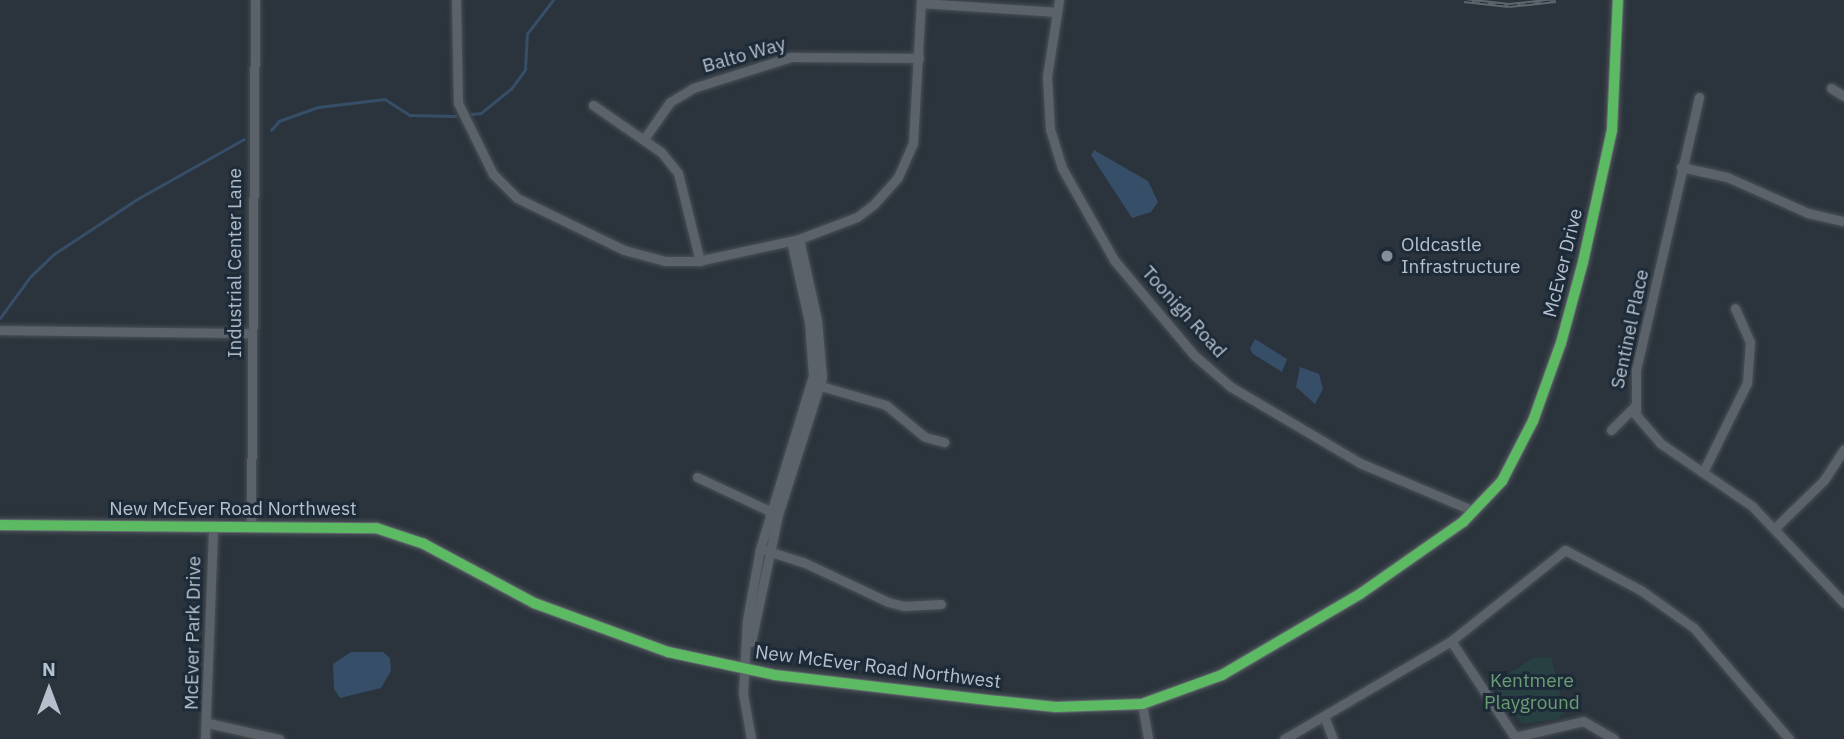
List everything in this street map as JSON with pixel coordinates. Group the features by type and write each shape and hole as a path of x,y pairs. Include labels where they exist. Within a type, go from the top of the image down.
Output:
{"street":[{"name":"Industrial Center Lane","path":"251,526 255,0"},
{"path":"456,0 458,103 493,174 517,198 624,250 665,261 700,261 795,240 857,217 898,177 913,143 921,1 1057,12"},
{"name":"Toonigh Road","path":"1059,0 1047,77 1050,129 1062,168 1114,260 1194,355 1231,387 1360,463 1474,512"},
{"name":"McEver Drive","path":"1474,512 1502,481 1525,439 1561,343 1612,130 1618,0"},
{"name":"Balto Way","path":"644,139 670,102 693,88 791,57 919,58"},
{"path":"1831,88 1844,96"},
{"name":"Sentinel Place","path":"1699,97 1636,370 1634,407 1645,429 1660,443 1704,470 1775,528 1844,603"},
{"path":"593,105 644,139 678,173 700,261"},
{"path":"1681,167 1727,177 1808,213 1844,221"},
{"path":"751,739 745,716 745,668 765,550 816,384 822,354 795,240"},
{"path":"1704,470 1747,383 1750,342 1735,308"},
{"path":"0,330 252,333"},
{"path":"816,384 886,405 925,437 944,442"},
{"path":"1611,430 1634,407"},
{"path":"1775,528 1824,480 1841,459 1844,449"},
{"path":"697,477 774,514"},
{"name":"New McEver Road Northwest","path":"0,525 213,528 334,525 405,536 577,621 668,652 745,668 1056,707 1142,704 1222,675 1360,594 1474,512"},
{"name":"McEver Park Drive","path":"205,739 208,723 213,528"},
{"path":"765,550 803,562 888,602 904,606 941,604"},
{"path":"1284,739 1451,641 1564,550 1642,591 1694,628 1789,739"},
{"path":"1451,641 1515,738 1583,721 1614,739"},
{"path":"1142,704 1148,739"},
{"path":"1324,716 1333,739"},
{"path":"208,723 279,739"}],"green space":[{"name":"Kentmere Playground","path":"1535,657 1551,658 1565,713 1557,719 1522,724 1493,684"}],"water":[{"path":"1094,150 1148,181 1158,202 1151,212 1132,218 1091,155"},
{"path":"1255,339 1287,359 1282,372 1253,354 1250,349"},
{"path":"1300,367 1319,374 1323,389 1315,404 1296,387"},
{"path":"351,652 383,652 390,658 391,671 381,688 340,698 334,689 333,664"}],"waterway":[{"path":"472,114 481,113 511,89 525,70 527,34 553,0"},
{"path":"271,130 279,121 318,107 385,99 410,115 455,116"},
{"path":"0,318 30,277 54,254 139,198 244,139"}],"railway":[{"path":"1464,0 1509,5 1556,0"}],"cycle path":[{"path":"0,525 376,528 424,544 534,603 668,652 775,675 998,701 1056,707 1142,704 1222,675 1360,594 1463,522 1502,481 1533,421 1561,343 1583,262 1612,130 1618,0"}],"place":[{"name":"Oldcastle Infrastructure","path":"1387,256"}]}
